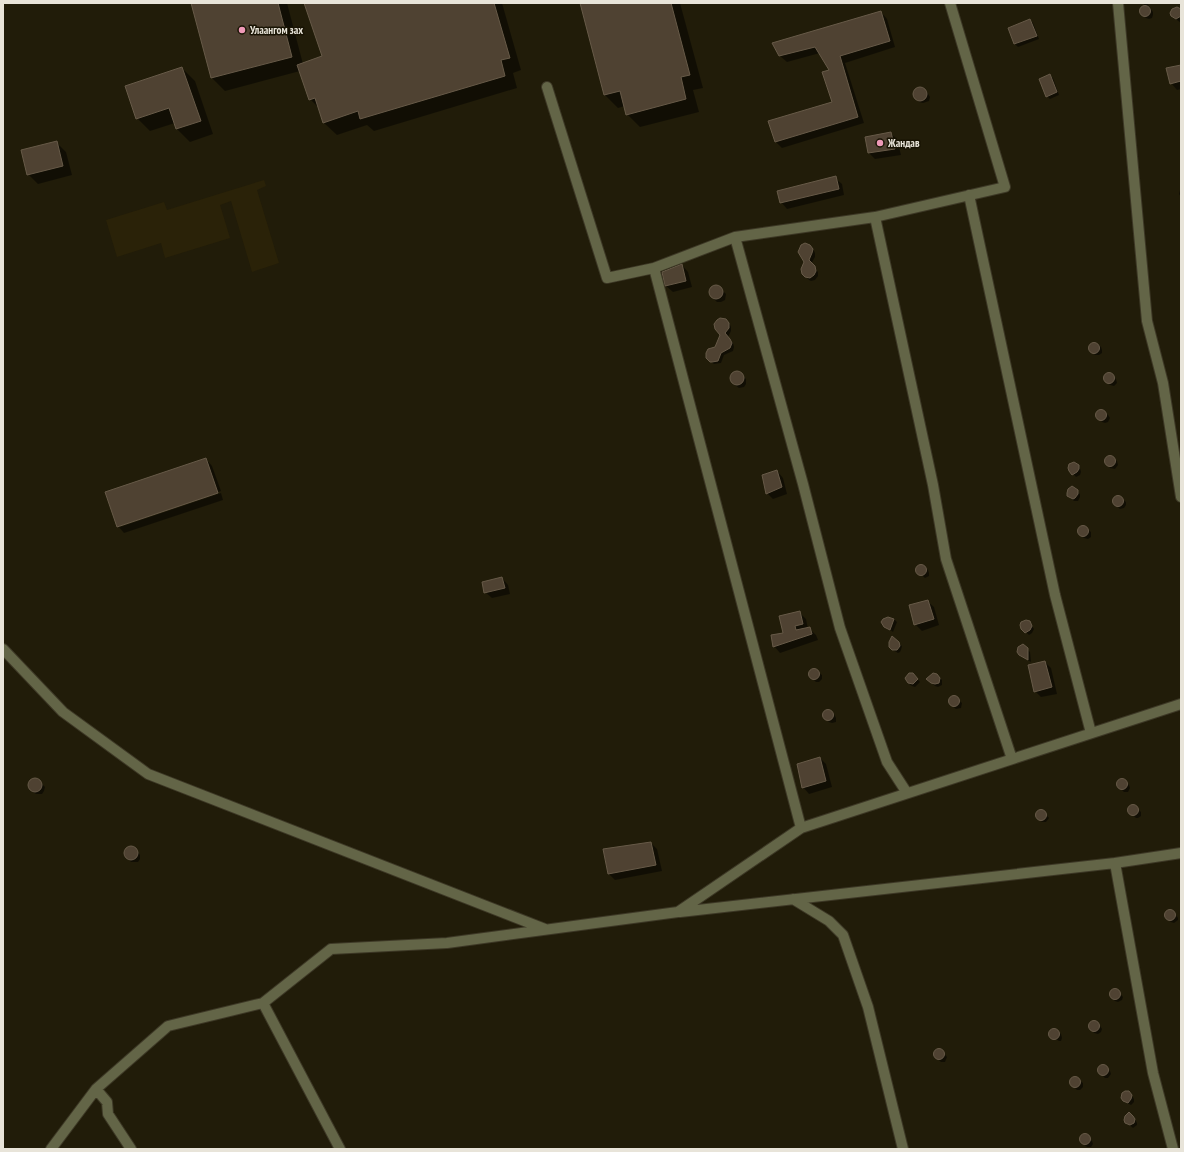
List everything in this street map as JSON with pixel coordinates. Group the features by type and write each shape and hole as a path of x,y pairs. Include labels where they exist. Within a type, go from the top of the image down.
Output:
{"street":[{"path":"547,87 607,278 654,268 735,238 875,217 1005,187 950,3"},
{"path":"1118,3 1147,321 1163,383 1181,497"},
{"path":"969,195 1055,595 1091,733"},
{"path":"875,217 932,485 946,559 1012,759"},
{"path":"735,238 803,484 840,628 888,762 907,793"},
{"path":"654,268 801,828"},
{"path":"3,649 63,712 148,774 547,929"},
{"path":"678,912 801,828 1181,704"},
{"path":"51,1149 96,1089 168,1026 263,1003 331,949 448,943 678,912 1115,863 1181,853"},
{"path":"1115,863 1153,1073 1173,1149"},
{"path":"793,899 829,921 844,935 868,1007 903,1149"},
{"path":"263,1003 340,1149"},
{"path":"96,1089 107,1102 108,1114 131,1149"}],"shaded area":[{"path":"264,180 266,186 257,190 279,263 252,272 231,201 220,205 230,238 165,258 161,243 117,257 106,220 164,202 167,210"}],"building":[{"name":"Улаангом зах","path":"191,3 278,3 292,57 211,78"},
{"path":"304,3 494,3 510,58 501,60 505,76 360,119 358,111 323,123 315,98 309,100 297,65 322,56"},
{"path":"580,3 671,3 690,75 681,77 686,99 626,115 620,91 604,95"},
{"path":"1145,5 1149,7 1151,11 1149,15 1145,17 1141,15 1139,11 1141,7"},
{"path":"1177,7 1181,9 1181,16 1176,19 1171,16 1170,13 1172,9"},
{"path":"881,11 890,41 840,56 858,117 775,142 768,121 832,102 822,72 829,70 815,47 779,56 772,43"},
{"path":"1030,19 1037,36 1014,44 1008,28"},
{"path":"1181,65 1181,81 1170,84 1166,68"},
{"path":"182,67 201,121 176,129 169,108 136,119 125,86"},
{"path":"1050,74 1057,92 1046,97 1039,79"},
{"path":"917,87 923,87 927,91 927,97 923,101 917,101 913,97 913,91"},
{"name":"Жандав","path":"891,132 895,149 868,153 865,137"},
{"path":"57,141 63,166 27,175 21,150"},
{"path":"836,176 839,189 780,203 777,191"},
{"path":"805,243 810,245 813,249 809,260 815,266 816,271 810,278 805,277 802,274 801,269 804,262 798,252 801,245"},
{"path":"682,264 686,281 665,286 662,272"},
{"path":"713,285 719,285 723,289 723,295 719,299 713,299 709,295 709,289"},
{"path":"720,318 726,319 729,323 729,328 725,333 732,343 730,348 721,353 718,361 710,362 706,358 706,353 708,349 715,347 720,335 715,329 714,324"},
{"path":"1094,342 1098,344 1100,348 1098,352 1094,354 1090,352 1088,348 1090,344"},
{"path":"734,371 740,371 744,375 744,381 740,385 734,385 730,381 730,375"},
{"path":"1109,372 1113,374 1115,378 1113,382 1109,384 1105,382 1103,378 1105,374"},
{"path":"1101,409 1105,411 1107,415 1105,419 1101,421 1097,419 1095,415 1097,411"},
{"path":"1110,455 1114,457 1116,461 1114,465 1110,467 1106,465 1104,461 1106,457"},
{"path":"206,458 218,493 117,527 105,492"},
{"path":"1074,462 1079,465 1079,469 1072,475 1068,468 1069,464"},
{"path":"777,470 782,487 766,494 762,475"},
{"path":"1072,486 1078,490 1078,494 1073,499 1067,496 1068,489"},
{"path":"1118,495 1122,497 1124,501 1122,505 1118,507 1114,505 1112,501 1114,497"},
{"path":"1083,525 1087,527 1089,531 1087,535 1083,537 1079,535 1077,531 1079,527"},
{"path":"921,564 925,566 927,570 925,574 921,576 917,574 915,570 917,566"},
{"path":"502,577 505,588 484,593 482,582"},
{"path":"928,600 934,619 914,625 909,605"},
{"path":"800,611 803,624 795,626 796,630 810,627 812,634 773,647 771,635 783,633 779,616"},
{"path":"888,617 894,619 890,630 884,627 881,622 883,619"},
{"path":"1026,620 1030,621 1032,626 1030,630 1025,633 1021,629 1020,625 1021,622"},
{"path":"892,636 899,642 900,646 897,650 892,650 889,647 889,642"},
{"path":"1023,644 1028,648 1028,660 1019,655 1017,652 1018,647"},
{"path":"1045,661 1052,687 1034,692 1028,665"},
{"path":"814,668 818,670 820,674 818,678 814,680 810,678 808,674 810,670"},
{"path":"909,673 913,673 918,679 913,684 908,683 905,678"},
{"path":"933,673 937,674 940,678 939,683 931,683 926,679"},
{"path":"954,695 958,697 960,701 958,705 954,707 950,705 948,701 950,697"},
{"path":"828,709 832,711 834,715 832,719 828,721 824,719 822,715 824,711"},
{"path":"820,757 826,781 802,788 797,764"},
{"path":"32,778 38,778 42,782 42,788 38,792 32,792 28,788 28,782"},
{"path":"1122,778 1126,780 1128,784 1126,788 1122,790 1118,788 1116,784 1118,780"},
{"path":"1133,804 1137,806 1139,810 1137,814 1133,816 1129,814 1127,810 1129,806"},
{"path":"1041,809 1045,811 1047,815 1045,819 1041,821 1037,819 1035,815 1037,811"},
{"path":"651,842 656,865 608,874 603,849"},
{"path":"128,846 134,846 138,850 138,856 134,860 128,860 124,856 124,850"},
{"path":"1170,909 1174,911 1176,915 1174,919 1170,921 1166,919 1164,915 1166,911"},
{"path":"1115,988 1119,990 1121,994 1119,998 1115,1000 1111,998 1109,994 1111,990"},
{"path":"1094,1020 1098,1022 1100,1026 1098,1030 1094,1032 1090,1030 1088,1026 1090,1022"},
{"path":"1054,1028 1058,1030 1060,1034 1058,1038 1054,1040 1050,1038 1048,1034 1050,1030"},
{"path":"939,1048 943,1050 945,1054 943,1058 939,1060 935,1058 933,1054 935,1050"},
{"path":"1103,1064 1107,1066 1109,1070 1107,1074 1103,1076 1099,1074 1097,1070 1099,1066"},
{"path":"1075,1076 1079,1078 1081,1082 1079,1086 1075,1088 1071,1086 1069,1082 1071,1078"},
{"path":"1129,1091 1132,1095 1128,1103 1123,1101 1121,1098 1122,1093"},
{"path":"1129,1112 1135,1119 1134,1123 1130,1125 1125,1123 1124,1120 1125,1116"},
{"path":"1085,1133 1089,1135 1091,1139 1089,1143 1085,1145 1081,1143 1079,1139 1081,1135"}],"place":[{"name":"Улаангом зах","path":"242,30"},
{"name":"Жандав","path":"880,143"}]}
